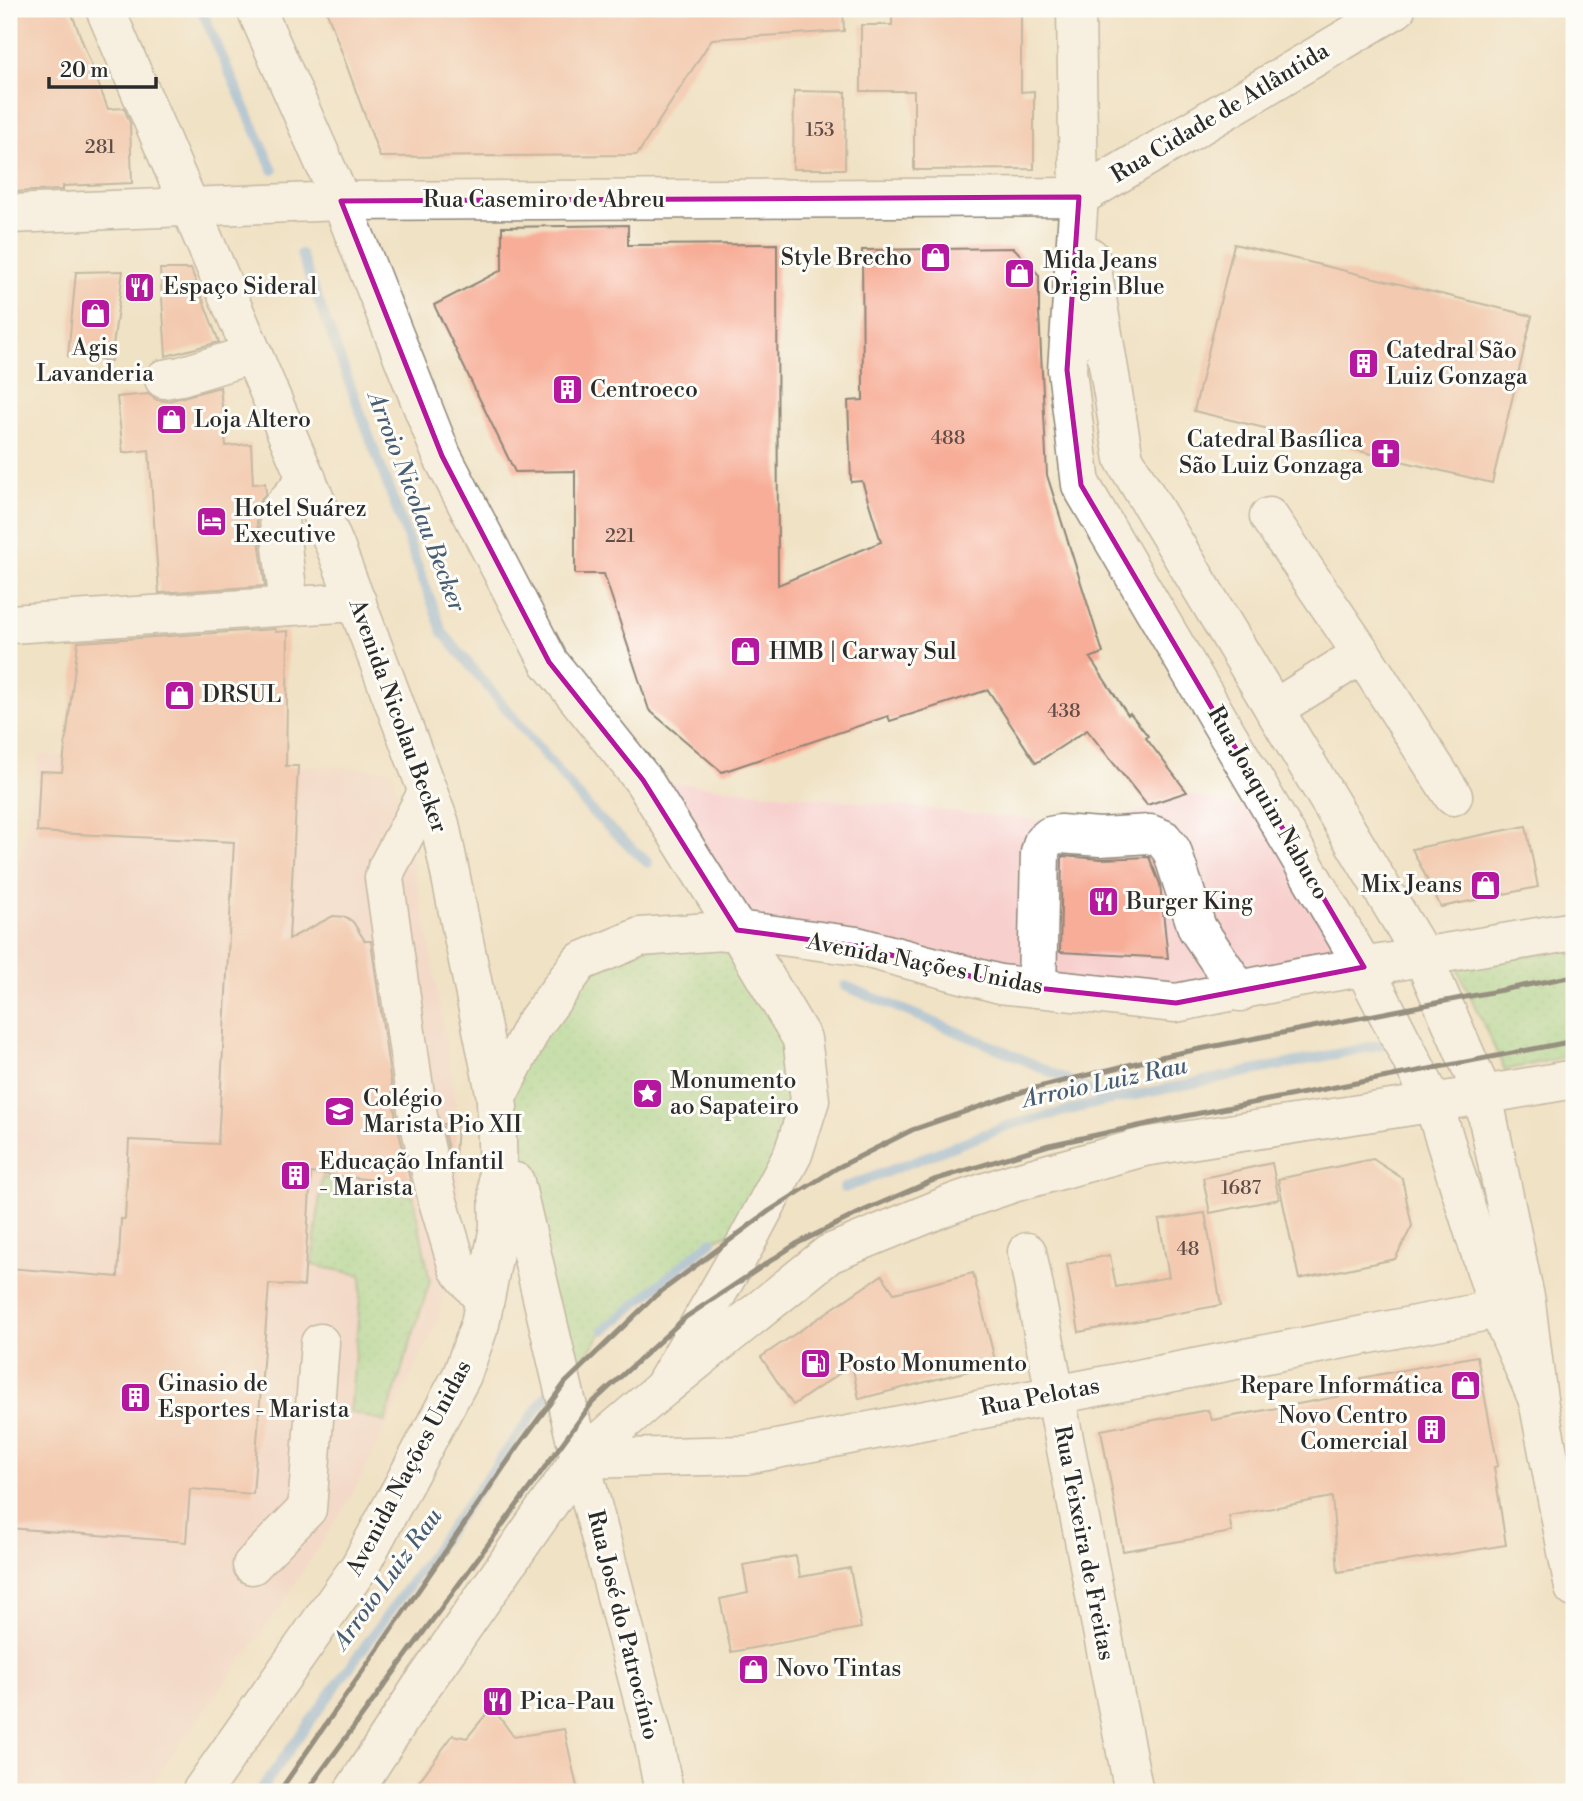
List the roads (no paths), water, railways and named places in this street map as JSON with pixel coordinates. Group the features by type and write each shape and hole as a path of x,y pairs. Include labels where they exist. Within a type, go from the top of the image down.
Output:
{"main road":[{"name":"Avenida Nicolau Becker","path":"106,9 307,479 357,602 440,824 496,1099 580,1459"},
{"path":"256,9 341,201 442,456 550,662 643,780 802,1039 810,1100 793,1154 763,1213 663,1388"},
{"name":"Rua Joaquim Nabuco","path":"1076,9 1079,197 1067,370 1081,485 1364,967 1433,1102 1497,1309 1538,1400"},
{"name":"Rua Cidade de Atlântida","path":"1079,197 1396,9"},
{"name":"Rua Casemiro de Abreu","path":"9,214 192,209 341,201 1079,197"},
{"name":"Rua Joaquim Nabuco","path":"1079,197 1124,460 1423,957 1483,1095 1526,1302 1538,1400 1574,1588"},
{"path":"164,379 253,354"},
{"path":"289,606 278,512 307,479"},
{"path":"1269,517 1362,654 1453,796"},
{"path":"10,624 357,602"},
{"path":"1274,709 1362,654"},
{"path":"428,791 384,878 418,1116 437,1198 458,1268 484,1300"},
{"path":"1037,988 1040,853 1043,842 1050,836 1059,834 1100,837 1150,834 1163,839 1172,851 1197,928 1240,992"},
{"name":"Avenida Nações Unidas","path":"201,1792 359,1566 462,1375 480,1324 499,1227 496,1099 533,1026 580,962 640,937 737,930 857,946 1000,984 1176,1003 1298,978 1574,931"},
{"path":"353,1792 419,1690 580,1459 828,1254 954,1203 1013,1183 1144,1147 1574,1079"},
{"name":"Rua Teixeira de Freitas","path":"1027,1252 1134,1792"},
{"name":"Rua Pelotas","path":"580,1459 746,1455 1497,1309"},
{"path":"251,1565 307,1509 320,1343"},
{"name":"Rua José do Patrocínio","path":"580,1459 654,1741 664,1792"}],"waterway":[{"name":"Arroio Nicolau Becker","path":"201,9 273,170"},
{"name":"Arroio Nicolau Becker","path":"301,254 443,633 592,812 648,863"},
{"name":"Arroio Nicolau Becker","path":"845,986 1009,1053 1111,1100"},
{"name":"Arroio Nicolau Becker","path":"844,1188 1009,1125 1111,1100 1384,1044"},
{"name":"Arroio Luiz Rau","path":"604,1330 712,1241"},
{"name":"Arroio Luiz Rau","path":"259,1792 550,1391"}],"railway":[{"path":"279,1792 519,1445 565,1383 655,1296 769,1211 837,1168 912,1130 1031,1089 1169,1055 1574,976"},
{"path":"306,1792 592,1403 686,1317 796,1244 934,1180 1049,1145 1574,1041"}],"place":[{"name":"Style Brecho","path":"935,258"},
{"name":"Mida Jeans Origin Blue","path":"1020,274"},
{"name":"Espaço Sideral","path":"140,287"},
{"name":"Agis Lavanderia","path":"95,314"},
{"name":"Catedral São Luiz Gonzaga","path":"1363,364"},
{"name":"Centroeco","path":"567,390"},
{"name":"Loja Altero","path":"171,420"},
{"name":"Catedral Basílica São Luiz Gonzaga","path":"1386,453"},
{"name":"Hotel Suárez Executive","path":"211,522"},
{"name":"HMB | Carway Sul","path":"746,652"},
{"name":"DRSUL","path":"179,695"},
{"name":"Mix Jeans","path":"1485,885"},
{"name":"Burger King","path":"1103,902"},
{"name":"Monumento ao Sapateiro","path":"647,1094"},
{"name":"Colégio Marista Pio XII","path":"340,1112"},
{"name":"Educação Infantil - Marista","path":"296,1175"},
{"name":"Posto Monumento","path":"815,1364"},
{"name":"Repare Informática","path":"1466,1386"},
{"name":"Ginasio de Esportes - Marista","path":"135,1397"},
{"name":"Novo Centro Comercial","path":"1431,1429"},
{"name":"Novo Tintas","path":"753,1669"},
{"name":"Pica-Pau","path":"497,1702"}]}
